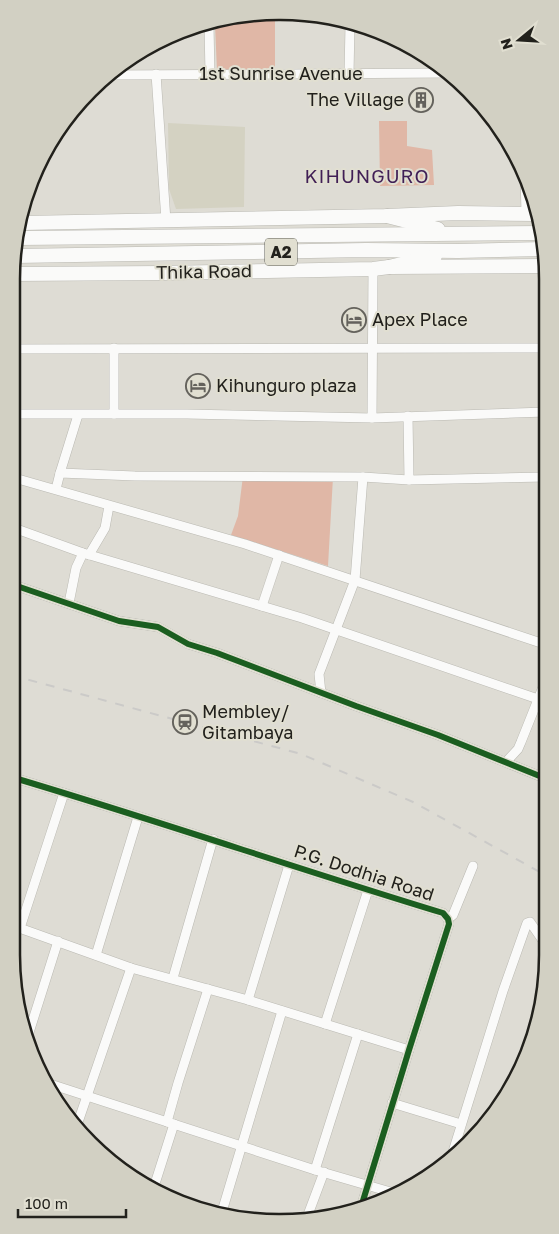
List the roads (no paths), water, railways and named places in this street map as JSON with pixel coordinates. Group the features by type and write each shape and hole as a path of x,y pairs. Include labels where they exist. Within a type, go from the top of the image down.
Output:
{"main road":[{"path":"26,223 458,213 530,214"},
{"path":"387,216 458,234"},
{"path":"210,220 251,236"},
{"path":"519,233 534,230"},
{"name":"Thika Road","path":"23,238 535,233"},
{"name":"Thika Road","path":"21,256 366,250 537,250"},
{"path":"389,267 458,251"},
{"name":"Thika Road","path":"20,274 538,266"}],"street":[{"path":"209,30 210,75"},
{"path":"349,74 350,30"},
{"name":"1st Sunrise Avenue","path":"122,74 436,73"},
{"path":"156,74 166,221"},
{"path":"372,418 373,269"},
{"path":"114,348 114,414"},
{"path":"20,349 539,348"},
{"path":"20,414 264,415 372,418 539,412"},
{"path":"56,489 78,415"},
{"path":"408,416 409,480"},
{"path":"60,473 135,476 363,477 409,480 539,477"},
{"path":"321,693 319,674 355,580 363,477"},
{"path":"20,479 199,530 279,555 539,642"},
{"path":"69,603 73,579 86,554 105,528 110,506"},
{"path":"20,529 86,554 336,629 538,699 518,749 506,762"},
{"path":"262,606 279,555"},
{"path":"20,587 119,621 158,627 188,644 438,735 539,776"},
{"name":"P.G. Dodhia Road","path":"20,780 335,878 442,913 448,919 449,924 408,1050 363,1200"},
{"path":"20,915 64,793"},
{"path":"96,955 138,817"},
{"path":"173,978 213,839"},
{"path":"248,1000 289,865"},
{"path":"448,919 453,915 473,866"},
{"path":"325,1024 368,890"},
{"path":"455,1146 503,991 527,922 534,925 539,933"},
{"path":"20,927 131,968 248,1000 408,1050"},
{"path":"31,1027 58,941"},
{"path":"79,1119 131,968"},
{"path":"155,1182 178,1083 208,989"},
{"path":"223,1208 282,1011"},
{"path":"315,1170 358,1034"},
{"path":"56,1086 315,1170 386,1191"},
{"path":"392,1103 462,1124"},
{"path":"309,1212 324,1172"}],"railway":[{"path":"20,677 301,754 413,802 539,872"}],"place":[{"name":"The Village","path":"421,100"},
{"name":"Apex Place","path":"354,320"},
{"name":"Kihunguro plaza","path":"198,386"},
{"name":"Membley/ Gitambaya","path":"185,722"}],"district":[{"name":"KIHUNGURO","path":"367,176"}]}
